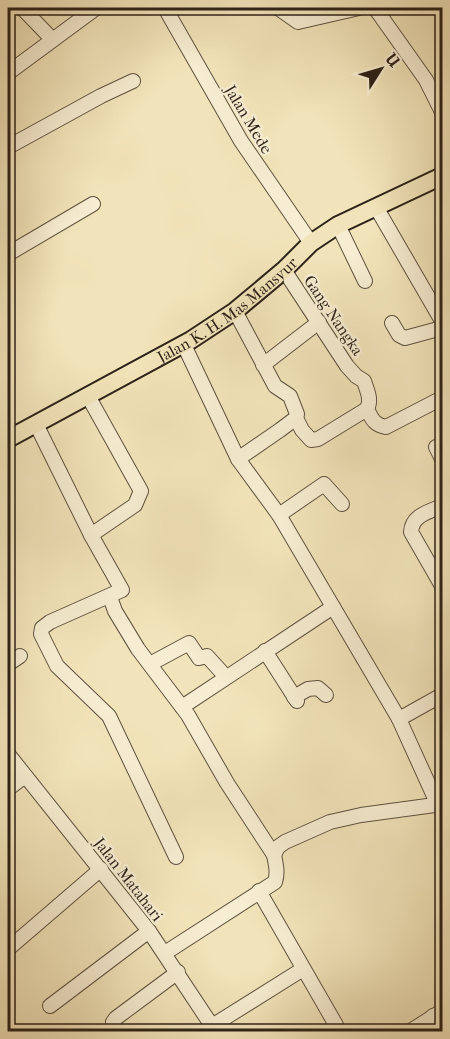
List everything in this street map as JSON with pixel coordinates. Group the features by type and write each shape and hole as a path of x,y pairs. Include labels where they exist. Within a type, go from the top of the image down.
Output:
{"main road":[{"name":"Jalan K. H. Mas Mansyur","path":"8,439 184,345 235,311 284,270 311,243 338,225 442,176"}],"street":[{"path":"22,8 52,39"},
{"path":"10,67 95,8"},
{"name":"Jalan Mede","path":"165,8 241,141 311,243"},
{"path":"278,8 298,22 359,8"},
{"path":"375,8 426,80 442,108"},
{"path":"8,147 133,81"},
{"path":"8,254 93,204"},
{"path":"376,207 439,306 442,321"},
{"path":"338,225 365,281"},
{"name":"Gang Nangka","path":"284,270 347,366 364,381 370,398 366,409"},
{"path":"235,311 274,386 290,396 297,414 296,418 302,430 311,440 318,439 366,409 373,422 378,426 386,427 442,398"},
{"path":"263,365 319,322"},
{"path":"392,323 399,335 405,338 442,328"},
{"path":"184,345 238,459 279,514 399,719 440,805 361,815 330,822 285,842 278,847 274,855"},
{"path":"88,396 141,491 135,505 92,534"},
{"path":"238,459 296,418"},
{"path":"36,424 123,590 50,622 42,628 41,634 57,666 109,716 176,857"},
{"path":"279,514 324,484 342,504"},
{"path":"442,506 415,518 411,525 411,532 442,586"},
{"path":"110,597 120,619 182,707 227,783 274,855 277,876 275,882 165,953"},
{"path":"182,707 333,607"},
{"path":"150,664 189,644 199,658 207,656 226,677"},
{"path":"265,651 296,699 308,689 318,688 326,695"},
{"path":"8,664 20,656"},
{"path":"399,719 442,695"},
{"name":"Jalan Matahari","path":"8,754 149,931 214,1029"},
{"path":"8,789 25,776"},
{"path":"8,949 101,869"},
{"path":"260,891 336,1025"},
{"path":"50,1006 149,931"},
{"path":"214,1029 303,969"},
{"path":"117,1032 113,1022 116,1018 178,972"},
{"path":"409,1032 438,1013 442,1031"}]}
